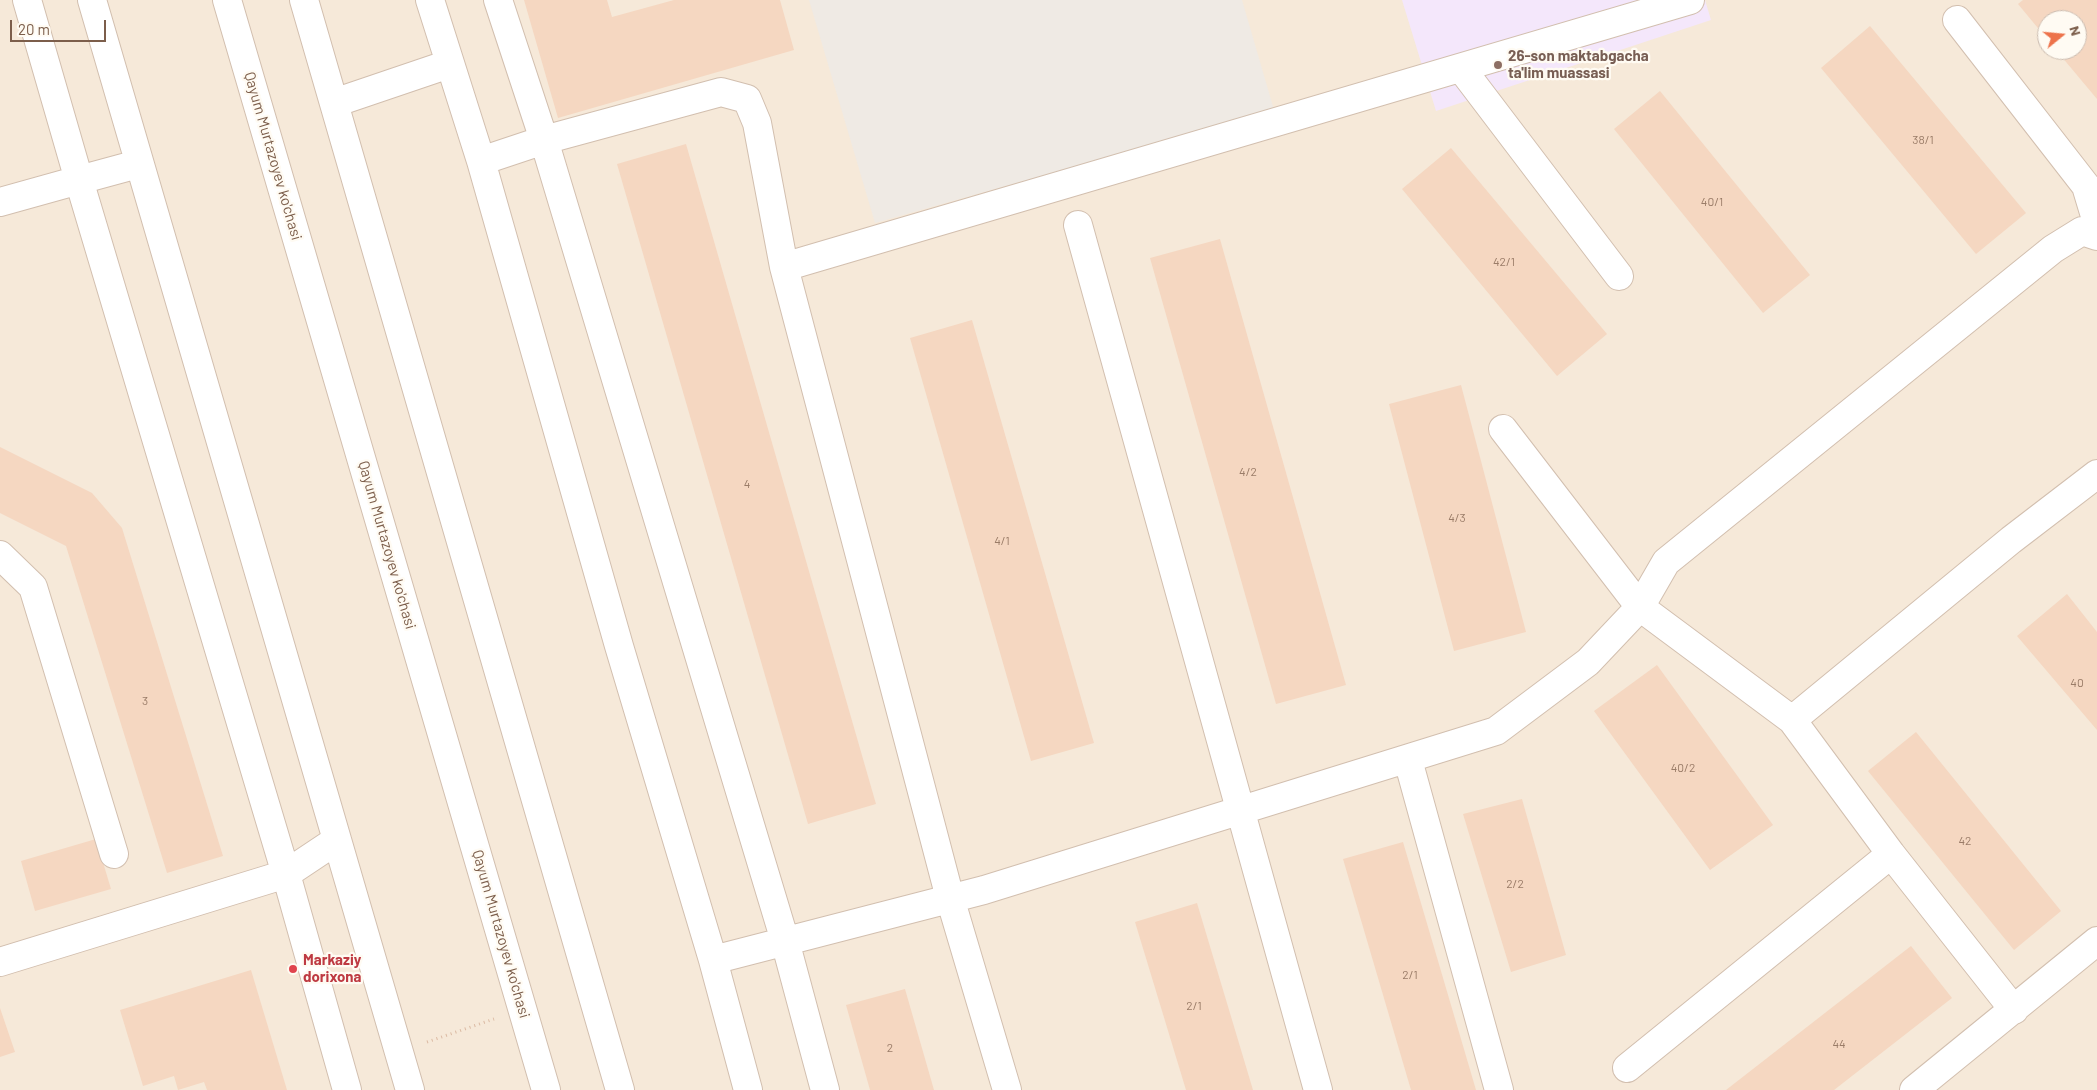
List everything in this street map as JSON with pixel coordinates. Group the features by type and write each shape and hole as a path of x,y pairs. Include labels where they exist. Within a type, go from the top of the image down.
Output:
{"street":[{"path":"27,0 286,874 347,1090"},
{"path":"92,0 138,164 410,1090"},
{"name":"Qayum Murtazoyev ko'chasi","path":"227,0 546,1090"},
{"path":"304,0 620,1090"},
{"path":"430,0 480,162 619,646 713,960 748,1090"},
{"path":"498,0 544,140 785,941 825,1090"},
{"path":"784,268 1690,0"},
{"path":"713,960 984,890 1496,732 1588,662 1640,607 1666,562 1936,341 2053,249 2082,231 2097,236 2095,216 2086,186 1957,20"},
{"path":"334,103 449,64"},
{"path":"1461,68 1619,276"},
{"path":"480,162 544,140 721,92 746,99 757,123 784,268 950,898 1007,1090"},
{"path":"0,202 138,164"},
{"path":"1078,225 1318,1090"},
{"path":"1503,429 1640,607 1792,720 1891,854 2014,1010"},
{"path":"1792,720 2011,540 2097,474"},
{"path":"0,555 33,588 114,854"},
{"path":"1408,760 1499,1090"},
{"path":"0,962 286,874 337,840"},
{"path":"1627,1068 1891,854"},
{"path":"1914,1090 2097,941"}],"path":[{"path":"399,1052 523,1009"}],"shaded area":[{"path":"0,0 2097,0 2097,1090 0,1090"},
{"path":"809,0 1242,0 1274,110 875,223"},
{"name":"26-son maktabgacha ta'lim muassasi","path":"1402,0 1705,0 1711,20 1436,111"}],"building":[{"path":"524,0 607,0 612,17 674,0 780,0 794,50 558,118"},
{"path":"2023,0 2097,0 2097,99 2064,60 2087,60 2087,10 2037,10 2037,27 2018,4"},
{"path":"1870,26 2026,213 1976,254 1821,68"},
{"path":"1660,91 1810,275 1763,313 1614,129"},
{"path":"686,144 876,804 808,824 617,164"},
{"path":"1451,148 1607,334 1557,376 1402,189"},
{"path":"1220,239 1346,685 1276,704 1150,258"},
{"path":"972,320 1094,743 1031,761 910,338"},
{"path":"1461,385 1526,632 1454,651 1389,404"},
{"path":"0,447 92,493 122,528 223,856 167,873 66,546 0,513"},
{"path":"2067,594 2097,632 2097,730 2017,636"},
{"path":"1657,665 1773,825 1710,870 1594,711"},
{"path":"1916,732 2061,911 2014,950 1868,771"},
{"path":"1522,799 1566,955 1511,972 1463,814"},
{"path":"96,839 111,889 35,911 21,861"},
{"path":"1403,842 1476,1090 1411,1090 1343,859"},
{"path":"1197,903 1253,1090 1186,1090 1135,922"},
{"path":"1911,946 1952,998 1834,1090 1726,1090"},
{"path":"251,970 287,1090 207,1090 204,1082 178,1090 174,1076 143,1086 120,1010"},
{"path":"905,989 934,1090 870,1090 846,1005"},
{"path":"0,1008 15,1052 0,1057"}],"place":[{"name":"26-son maktabgacha ta'lim muassasi","path":"1498,65"},
{"name":"Markaziy dorixona","path":"293,969"}]}
